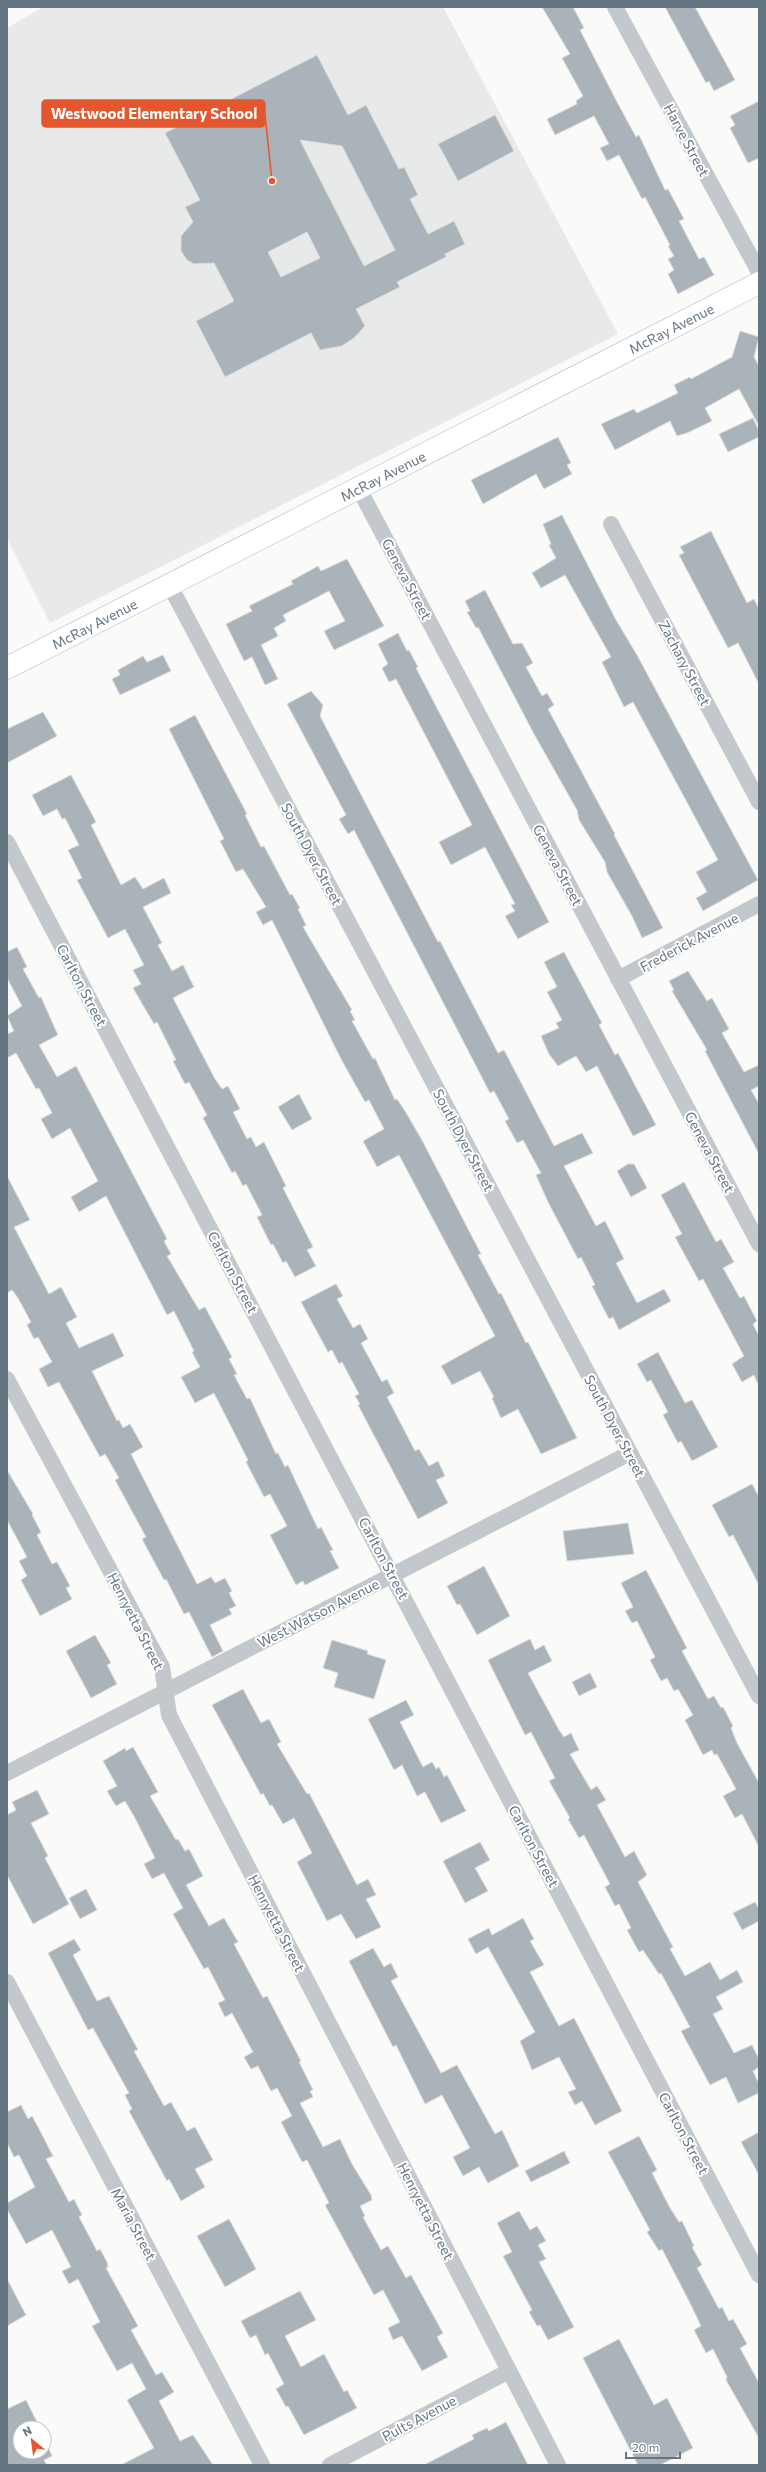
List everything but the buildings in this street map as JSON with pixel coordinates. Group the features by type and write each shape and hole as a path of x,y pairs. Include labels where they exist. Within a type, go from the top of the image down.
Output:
{"street":[{"name":"Harve Street","path":"615,7 759,272"},
{"name":"McRay Avenue","path":"7,668 759,283"},
{"name":"Geneva Street","path":"358,487 759,1244"},
{"name":"Zachary Street","path":"611,524 759,802"},
{"name":"South Dyer Street","path":"169,584 759,1696"},
{"name":"Carlton Street","path":"7,842 759,2276"},
{"name":"Frederick Avenue","path":"618,979 759,904"},
{"name":"Henryetta Street","path":"7,1379 162,1667 169,1715 558,2465"},
{"name":"West Watson Avenue","path":"7,1773 630,1453"},
{"name":"Maria Street","path":"7,1982 262,2465"},
{"name":"Pults Avenue","path":"330,2465 509,2371"}],"shaded area":[{"path":"43,7 443,7 618,334 50,623 7,539 7,28"}],"place":[{"name":"Westwood Elementary School","path":"272,181"}]}
